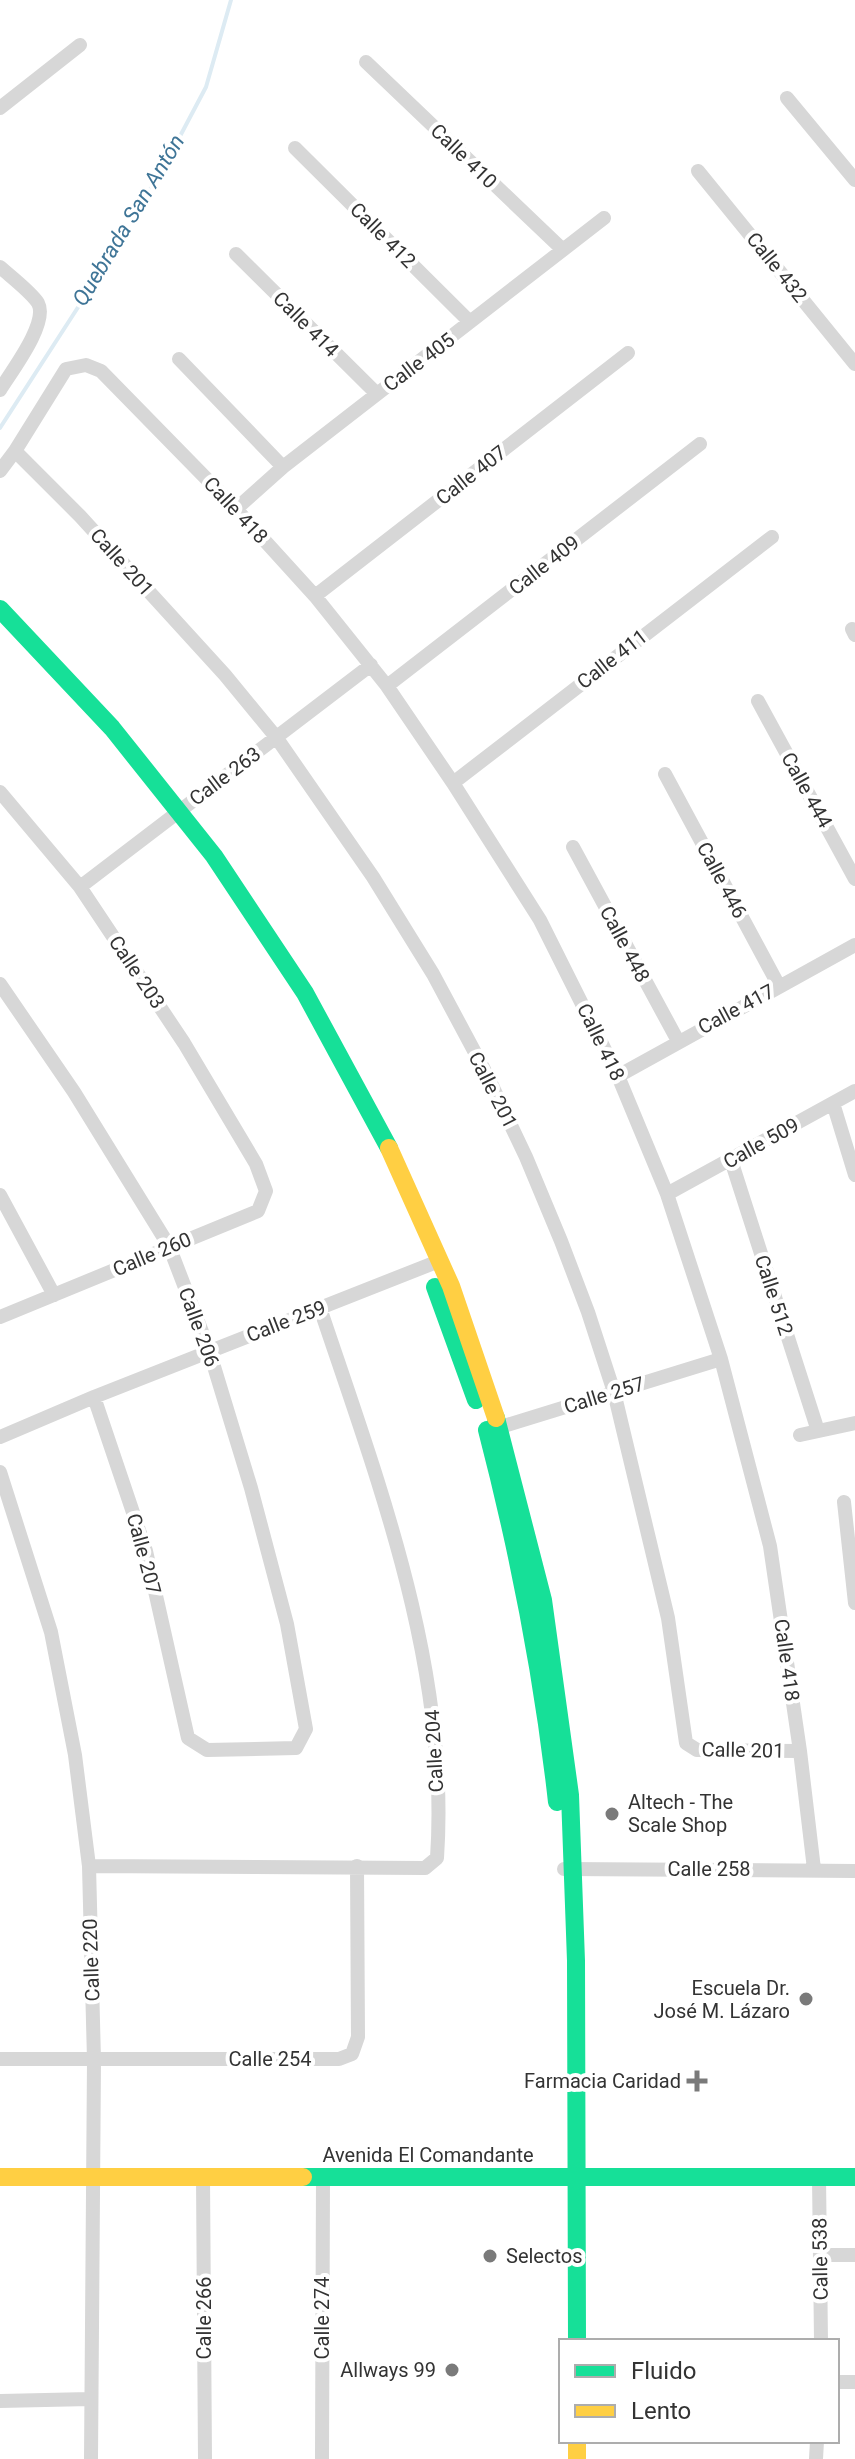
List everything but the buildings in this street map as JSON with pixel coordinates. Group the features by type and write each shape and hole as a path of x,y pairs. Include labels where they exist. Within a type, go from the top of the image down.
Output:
{"street":[{"path":"0,108 80,45"},
{"name":"Calle 410","path":"366,62 562,249"},
{"path":"787,98 855,180"},
{"name":"Calle 412","path":"295,148 470,322"},
{"name":"Calle 432","path":"698,171 855,364"},
{"name":"Calle 405","path":"236,509 283,467 604,218"},
{"name":"Calle 414","path":"236,254 377,394"},
{"path":"0,267 38,303 41,317 0,390"},
{"name":"Calle 407","path":"315,596 628,353"},
{"path":"179,359 283,467"},
{"name":"Calle 418","path":"15,451 66,369 86,365 101,371 236,509 315,596 371,665 453,783 540,920 618,1076 667,1194 721,1359 770,1546 814,1869"},
{"name":"Calle 409","path":"387,686 700,444"},
{"path":"0,471 15,451"},
{"name":"Calle 201","path":"15,451 80,516 225,675 276,737 373,877 433,974 487,1075 561,1241 614,1392 668,1618 686,1743 697,1750 800,1751"},
{"name":"Calle 411","path":"453,783 772,537"},
{"path":"0,609 104,717 175,814 266,928 335,1041 381,1129 433,1263 470,1341 493,1429 532,1550 552,1650 567,1760 571,2177 577,2339"},
{"path":"0,628 175,814"},
{"name":"Calle 263","path":"80,887 371,665"},
{"name":"Calle 444","path":"758,701 855,879"},
{"name":"Calle 446","path":"665,774 779,986"},
{"name":"Calle 203","path":"0,792 80,887 184,1043 256,1164"},
{"name":"Calle 448","path":"573,847 678,1041"},
{"name":"Calle 417","path":"618,1076 855,945"},
{"name":"Calle 206","path":"0,984 74,1092 169,1246 209,1350 255,1503 287,1624 303,1711"},
{"name":"Calle 509","path":"667,1194 855,1091"},
{"path":"833,1103 855,1175"},
{"name":"Calle 512","path":"731,1160 818,1431"},
{"name":"Calle 260","path":"0,1317 258,1211 266,1191 256,1164"},
{"path":"0,1195 54,1295"},
{"name":"Calle 259","path":"0,1437 209,1350 433,1263"},
{"name":"Calle 204","path":"89,1866 425,1868 437,1858 434,1717 398,1550 320,1308"},
{"name":"Calle 257","path":"493,1429 721,1359"},
{"name":"Calle 207","path":"94,1397 146,1551 188,1738 207,1750 296,1748 306,1729 303,1711"},
{"path":"800,1435 855,1423"},
{"name":"Calle 220","path":"0,1472 51,1632 75,1755 89,1866 94,2060 91,2459"},
{"path":"844,1502 855,1603"},
{"name":"Calle 254","path":"0,2059 339,2059 352,2054 358,2037 357,1866"},
{"name":"Calle 258","path":"570,1870 855,1871"},
{"name":"Avenida El Comandante","path":"0,2177 855,2177"},
{"name":"Calle 266","path":"203,2177 205,2459"},
{"name":"Calle 274","path":"322,2459 323,2177"},
{"path":"564,2339 571,2177"},
{"name":"Calle 538","path":"819,2177 821,2339"},
{"path":"820,2255 855,2255"},
{"path":"0,2401 90,2399"}],"waterway":[{"name":"Quebrada San Antón","path":"0,428 106,264 169,157 206,87 231,0"}],"traffic: fast":[{"path":"0,609 112,728 214,856 305,993 389,1148"},
{"path":"435,1287 476,1400"},
{"path":"496,1418 543,1600 570,1795 576,1961 577,2339"},
{"path":"487,1430 529,1615 557,1802"},
{"path":"303,2177 855,2177"}],"traffic: slow":[{"path":"389,1148 451,1286 496,1418"},
{"path":"0,2177 303,2177"},
{"path":"577,2443 577,2459"}],"place":[{"name":"Altech - The Scale Shop","path":"612,1814"},
{"name":"Escuela Dr. José M. Lázaro","path":"806,1999"},
{"name":"Farmacia Caridad","path":"697,2081"},
{"name":"Selectos","path":"490,2256"},
{"name":"Allways 99","path":"452,2370"}]}
